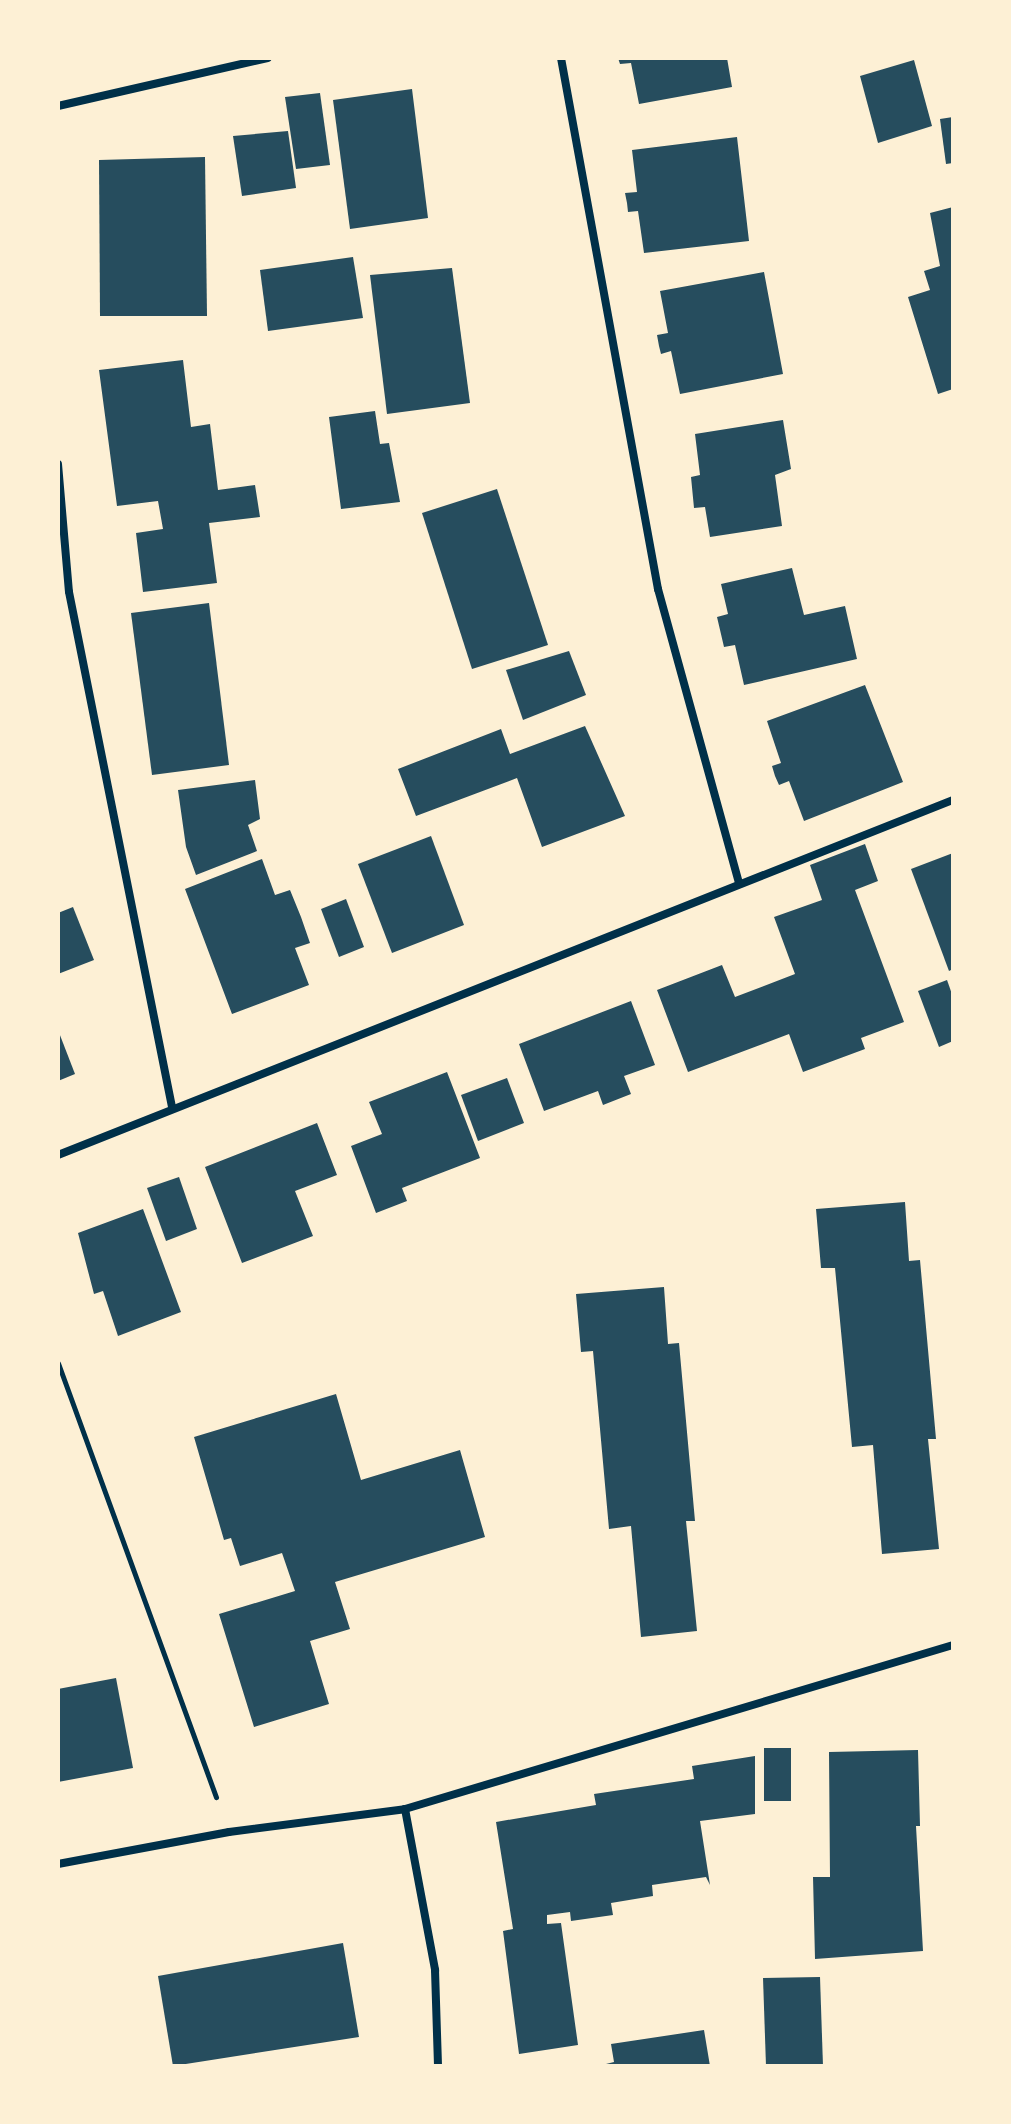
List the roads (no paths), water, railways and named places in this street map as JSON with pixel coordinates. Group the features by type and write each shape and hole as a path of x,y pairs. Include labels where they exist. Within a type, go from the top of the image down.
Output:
{"street":[{"path":"58,106 268,58"},
{"path":"561,58 658,589 739,883"},
{"path":"58,464 69,592 172,1107"},
{"path":"58,1155 172,1107 953,800"},
{"path":"58,1864 229,1832 405,1809 953,1645"},
{"path":"405,1809 435,1970 438,2066"}]}
